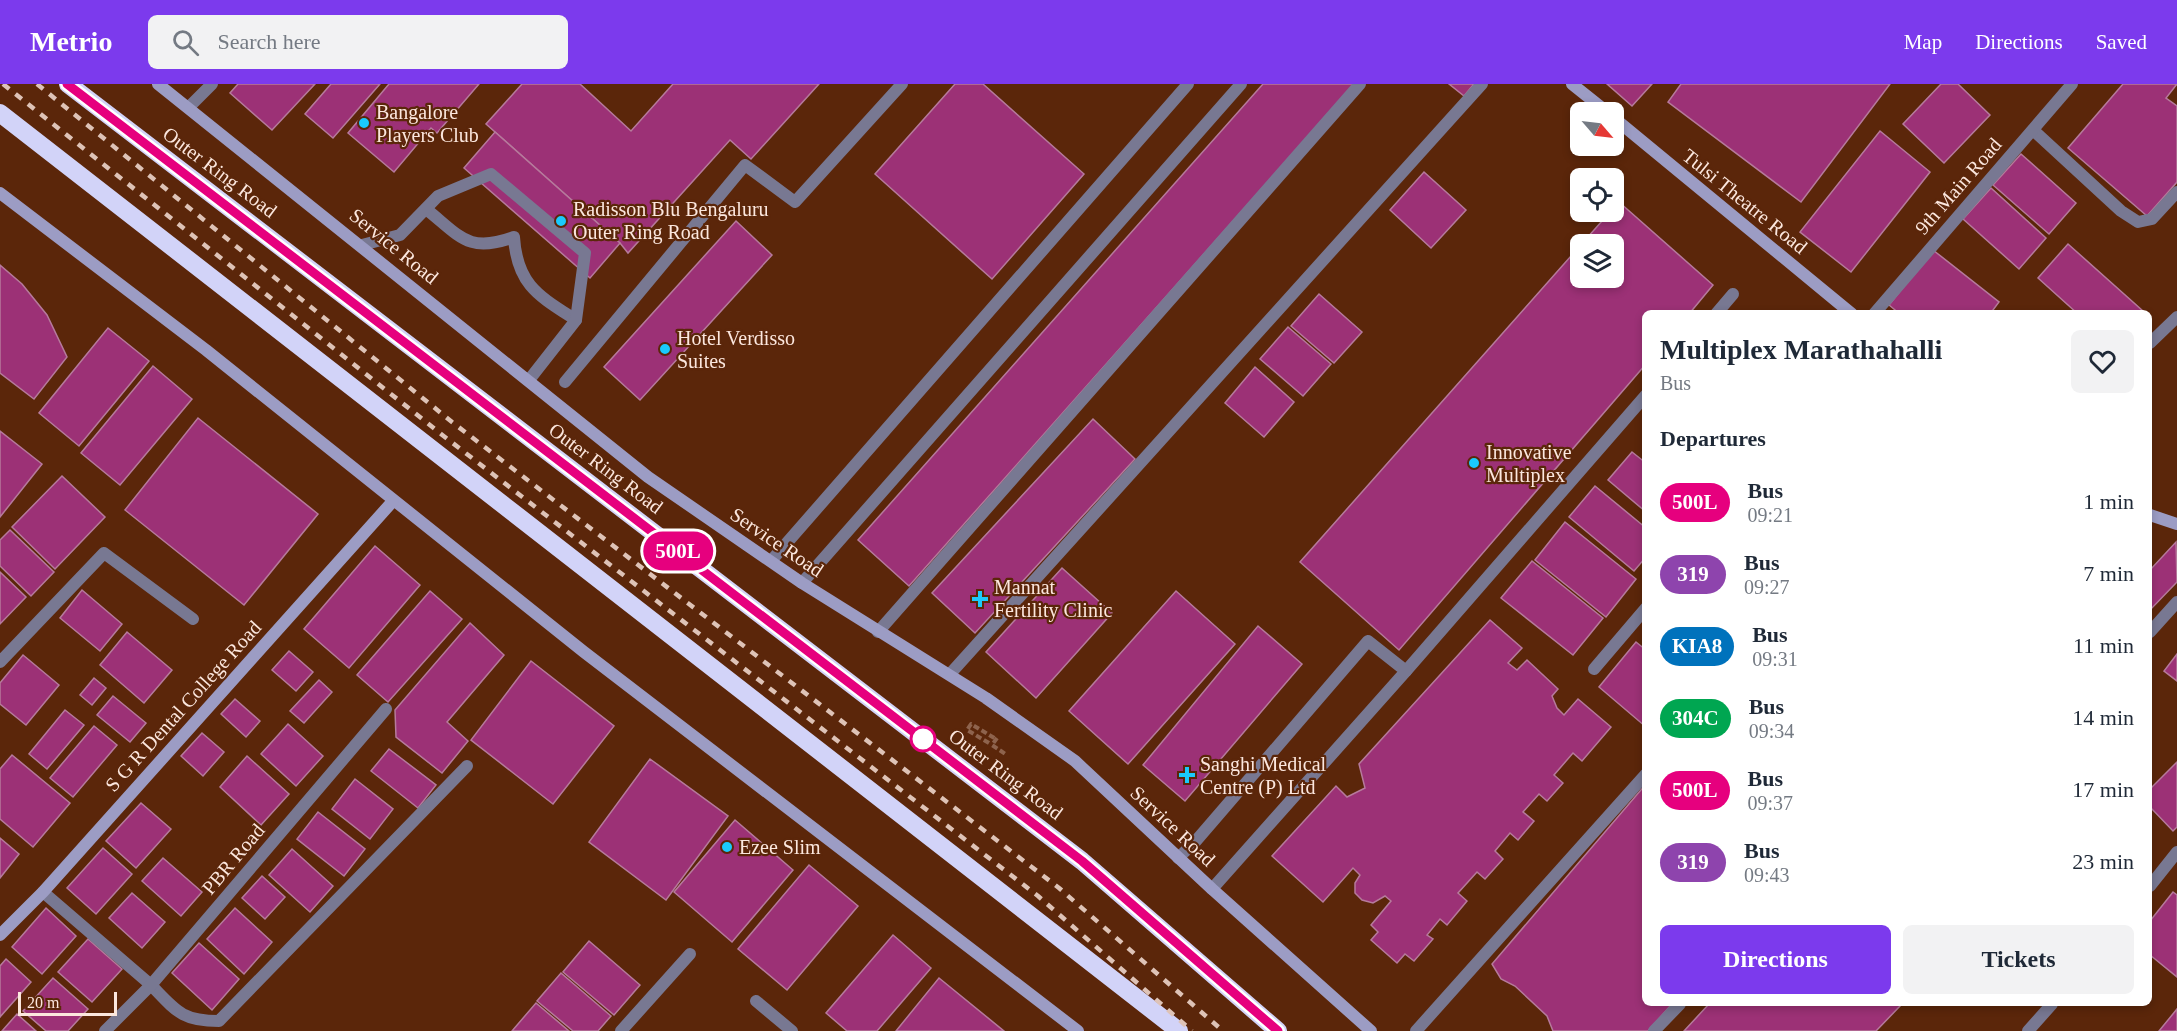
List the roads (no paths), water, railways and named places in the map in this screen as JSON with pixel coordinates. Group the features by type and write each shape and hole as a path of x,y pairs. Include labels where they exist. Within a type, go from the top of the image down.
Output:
{"highway":[{"name":"Outer Ring Road","path":"68,84 1082,861 1278,1031"},
{"path":"0,113 1179,1031"}],"street":[{"name":"Service Road","path":"158,84 363,245 648,477 802,583 878,632 950,674 1075,761 1178,858 1371,1031"},
{"path":"189,107 212,84"},
{"path":"565,382 745,165 795,202 902,84"},
{"path":"771,561 1188,84"},
{"path":"802,583 1241,84"},
{"path":"878,632 1360,84"},
{"path":"950,674 1482,84"},
{"path":"1572,84 1594,102"},
{"name":"9th Main Road","path":"1877,310 2072,84"},
{"name":"Tulsi Theatre Road","path":"1624,126 1847,310"},
{"path":"2033,130 2121,211 2138,222 2152,219 2177,192"},
{"path":"363,245 400,235 438,196 491,174 585,253 576,320 529,380"},
{"path":"0,193 206,350 584,652 1078,1031"},
{"path":"426,209 469,243 493,244 514,237 515,259 533,292 576,320"},
{"path":"1719,310 1733,294"},
{"path":"2152,341 2177,317"},
{"path":"1212,889 1642,400"},
{"name":"S G R Dental College Road","path":"0,935 43,892 393,501"},
{"path":"2152,516 2177,524"},
{"path":"0,662 104,553 193,619"},
{"path":"2152,630 2177,602"},
{"path":"1594,669 1642,613"},
{"path":"1178,858 1195,842 1368,641 1406,670"},
{"name":"PBR Road","path":"105,1031 151,985 386,709"},
{"path":"43,892 151,985 175,1010 195,1021 219,1021 467,766"},
{"path":"1416,1031 1642,778"},
{"path":"2152,883 2177,852"},
{"path":"621,1031 690,954"},
{"path":"756,1001 792,1031"},
{"path":"1654,1031 1678,1006"},
{"path":"2028,1031 2050,1006"}],"railway":[{"path":"3,84 441,434 1038,896 1192,1031"},
{"path":"37,84 452,422 1059,888 1223,1031"}],"place":[{"name":"Bangalore Players Club","path":"364,123"},
{"name":"Radisson Blu Bengaluru Outer Ring Road","path":"561,221"},
{"name":"Hotel Verdisso Suites","path":"665,349"},
{"name":"Innovative Multiplex","path":"1474,463"},
{"name":"Mannat Fertility Clinic","path":"980,599"},
{"name":"Sanghi Medical Centre (P) Ltd","path":"1187,775"},
{"name":"Ezee Slim","path":"727,847"}]}
